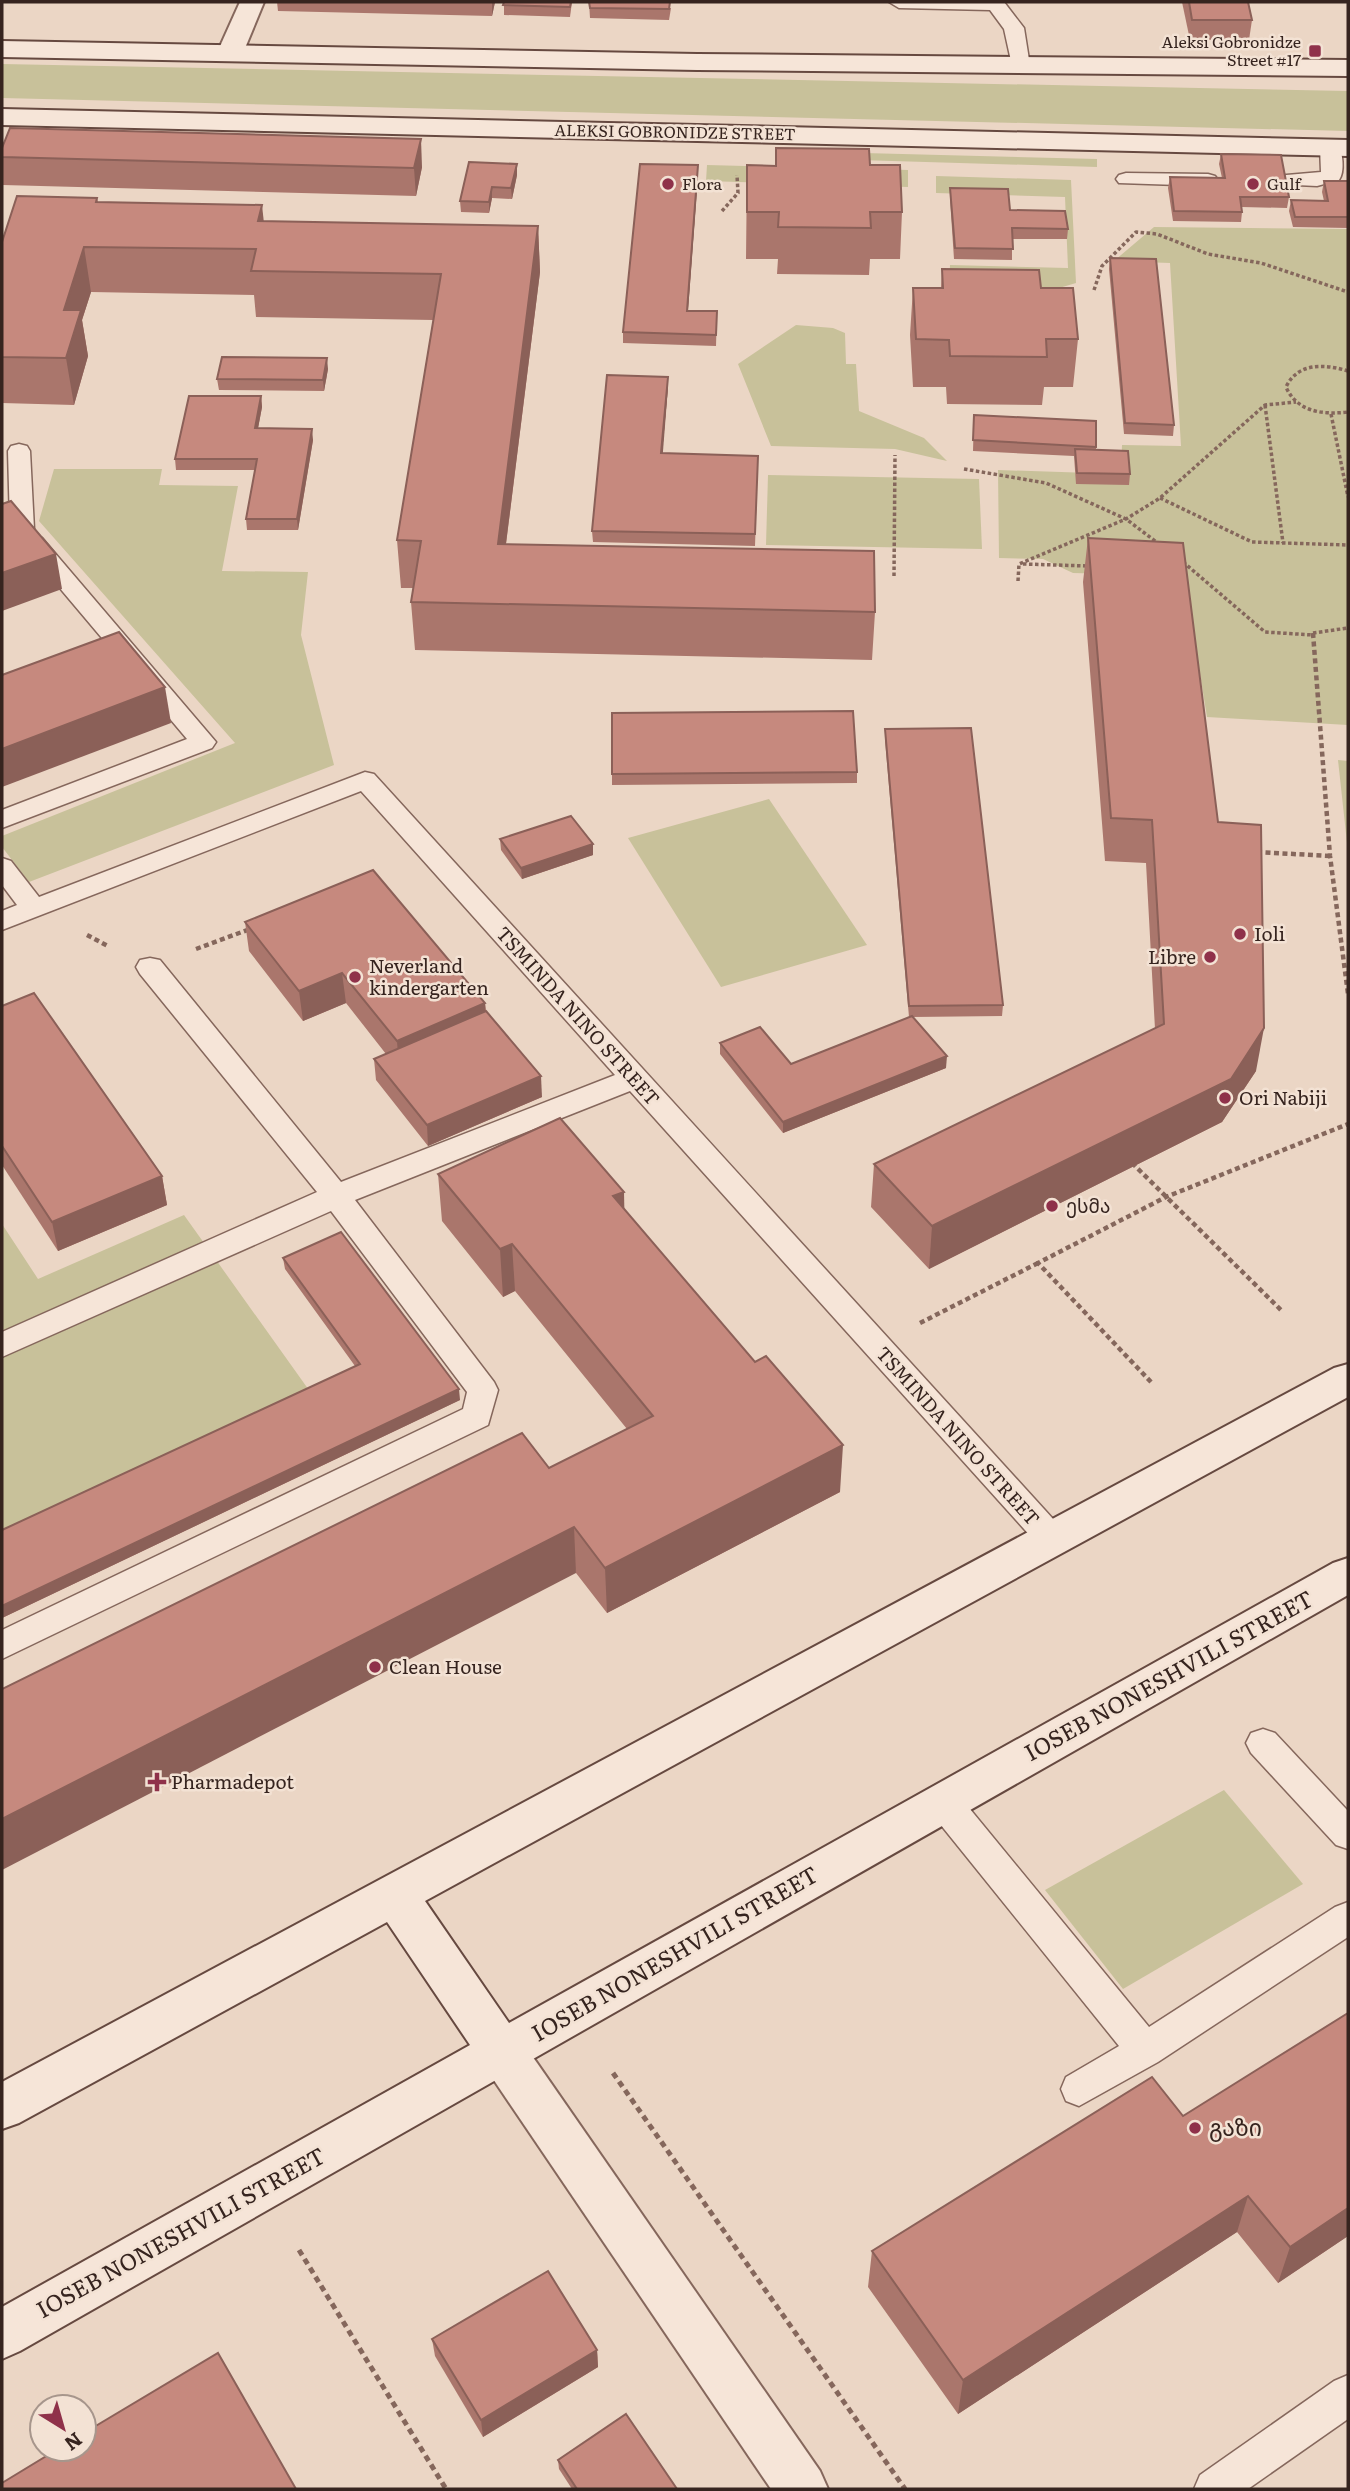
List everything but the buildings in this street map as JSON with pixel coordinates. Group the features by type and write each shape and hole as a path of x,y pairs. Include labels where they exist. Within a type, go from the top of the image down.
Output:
{"main road":[{"path":"230,53 252,2"},
{"path":"2,49 1020,66 1348,68"},
{"name":"ALEKSI GOBRONIDZE STREET","path":"2,117 1339,148"},
{"path":"2,2108 1342,1386"},
{"name":"IOSEB NONESHVILI STREET","path":"2,2334 1348,1575"},
{"path":"395,1896 802,2489"}],"lane":[{"path":"899,2 994,3 1014,28 1020,66"},
{"path":"1282,180 1327,179 1334,173 1339,148"},
{"path":"1126,179 1222,180"},
{"path":"2,819 203,741 12,533 19,451"},
{"name":"TSMINDA NINO STREET","path":"2,920 365,780 1053,1540"},
{"path":"2,867 33,908"},
{"path":"2,1645 477,1416 484,1390 336,1196 150,967"},
{"path":"2,1345 336,1196 635,1078"},
{"path":"1263,1743 1348,1834"},
{"path":"944,1803 1145,2050"},
{"path":"1079,2089 1145,2050 1348,1918"},
{"path":"1214,2489 1348,2395"}],"path":[{"path":"722,211 738,193"},
{"path":"1094,290 1102,266 1136,232 1157,234 1208,254 1261,263 1348,292"},
{"path":"1348,371 1317,367 1294,373 1286,387 1296,402 1318,412 1348,412"},
{"path":"1019,564 1126,519 1160,498 1265,405 1296,402"},
{"path":"1265,405 1283,542"},
{"path":"1331,414 1348,497"},
{"path":"894,576 895,455"},
{"path":"964,469 1046,483 1126,519 1169,552"},
{"path":"1160,498 1252,542 1348,545"},
{"path":"1179,560 1265,632 1313,633 1348,628"},
{"path":"1019,564 1098,566"},
{"path":"1018,581 1019,564"},
{"path":"1177,568 1190,568"},
{"path":"1313,633 1330,856 1348,995"},
{"path":"1247,851 1330,856"},
{"path":"33,908 150,967 254,927"},
{"path":"876,1345 1166,1197 1348,1124"},
{"path":"1125,1156 1281,1310"},
{"path":"1038,1263 1151,1382"},
{"path":"613,2073 905,2489"},
{"path":"299,2250 446,2489"}],"shaded area":[{"path":"2,64 1348,91 1348,131 2,98"},
{"path":"825,152 1097,159 1097,167 825,159"},
{"path":"707,165 908,170 908,187 706,181"},
{"path":"936,176 1071,180 1076,283 1039,294 949,292 950,265 1068,268 1065,197 936,193"},
{"path":"1154,227 1348,229 1348,725 1207,717 1184,576 1073,573 1043,559 999,558 998,470 1121,474 1122,445 1181,446 1170,263 1114,261"},
{"path":"796,325 833,328 845,333 846,364 856,364 859,411 924,438 947,461 895,449 771,446 738,364"},
{"path":"54,469 162,469 159,485 238,486 222,571 308,572 301,635 334,765 29,882 2,847 2,836 235,743 39,521"},
{"path":"768,475 979,479 982,549 766,545"},
{"path":"1338,760 1348,761 1348,852"},
{"path":"769,799 867,945 721,987 628,838"},
{"path":"184,1215 311,1393 2,1536 2,1224 38,1279"},
{"path":"1224,1790 1303,1884 1123,1989 1045,1890"}],"place":[{"name":"Aleksi Gobronidze Street #17","path":"1315,51"},
{"name":"Flora","path":"668,184"},
{"name":"Gulf","path":"1253,184"},
{"name":"Ioli","path":"1240,934"},
{"name":"Libre","path":"1210,957"},
{"name":"Neverland kindergarten","path":"355,977"},
{"name":"Ori Nabiji","path":"1225,1098"},
{"name":"ესმა","path":"1052,1206"},
{"name":"Clean House","path":"375,1667"},
{"name":"Pharmadepot","path":"157,1782"},
{"name":"გაზი","path":"1195,2128"}]}
